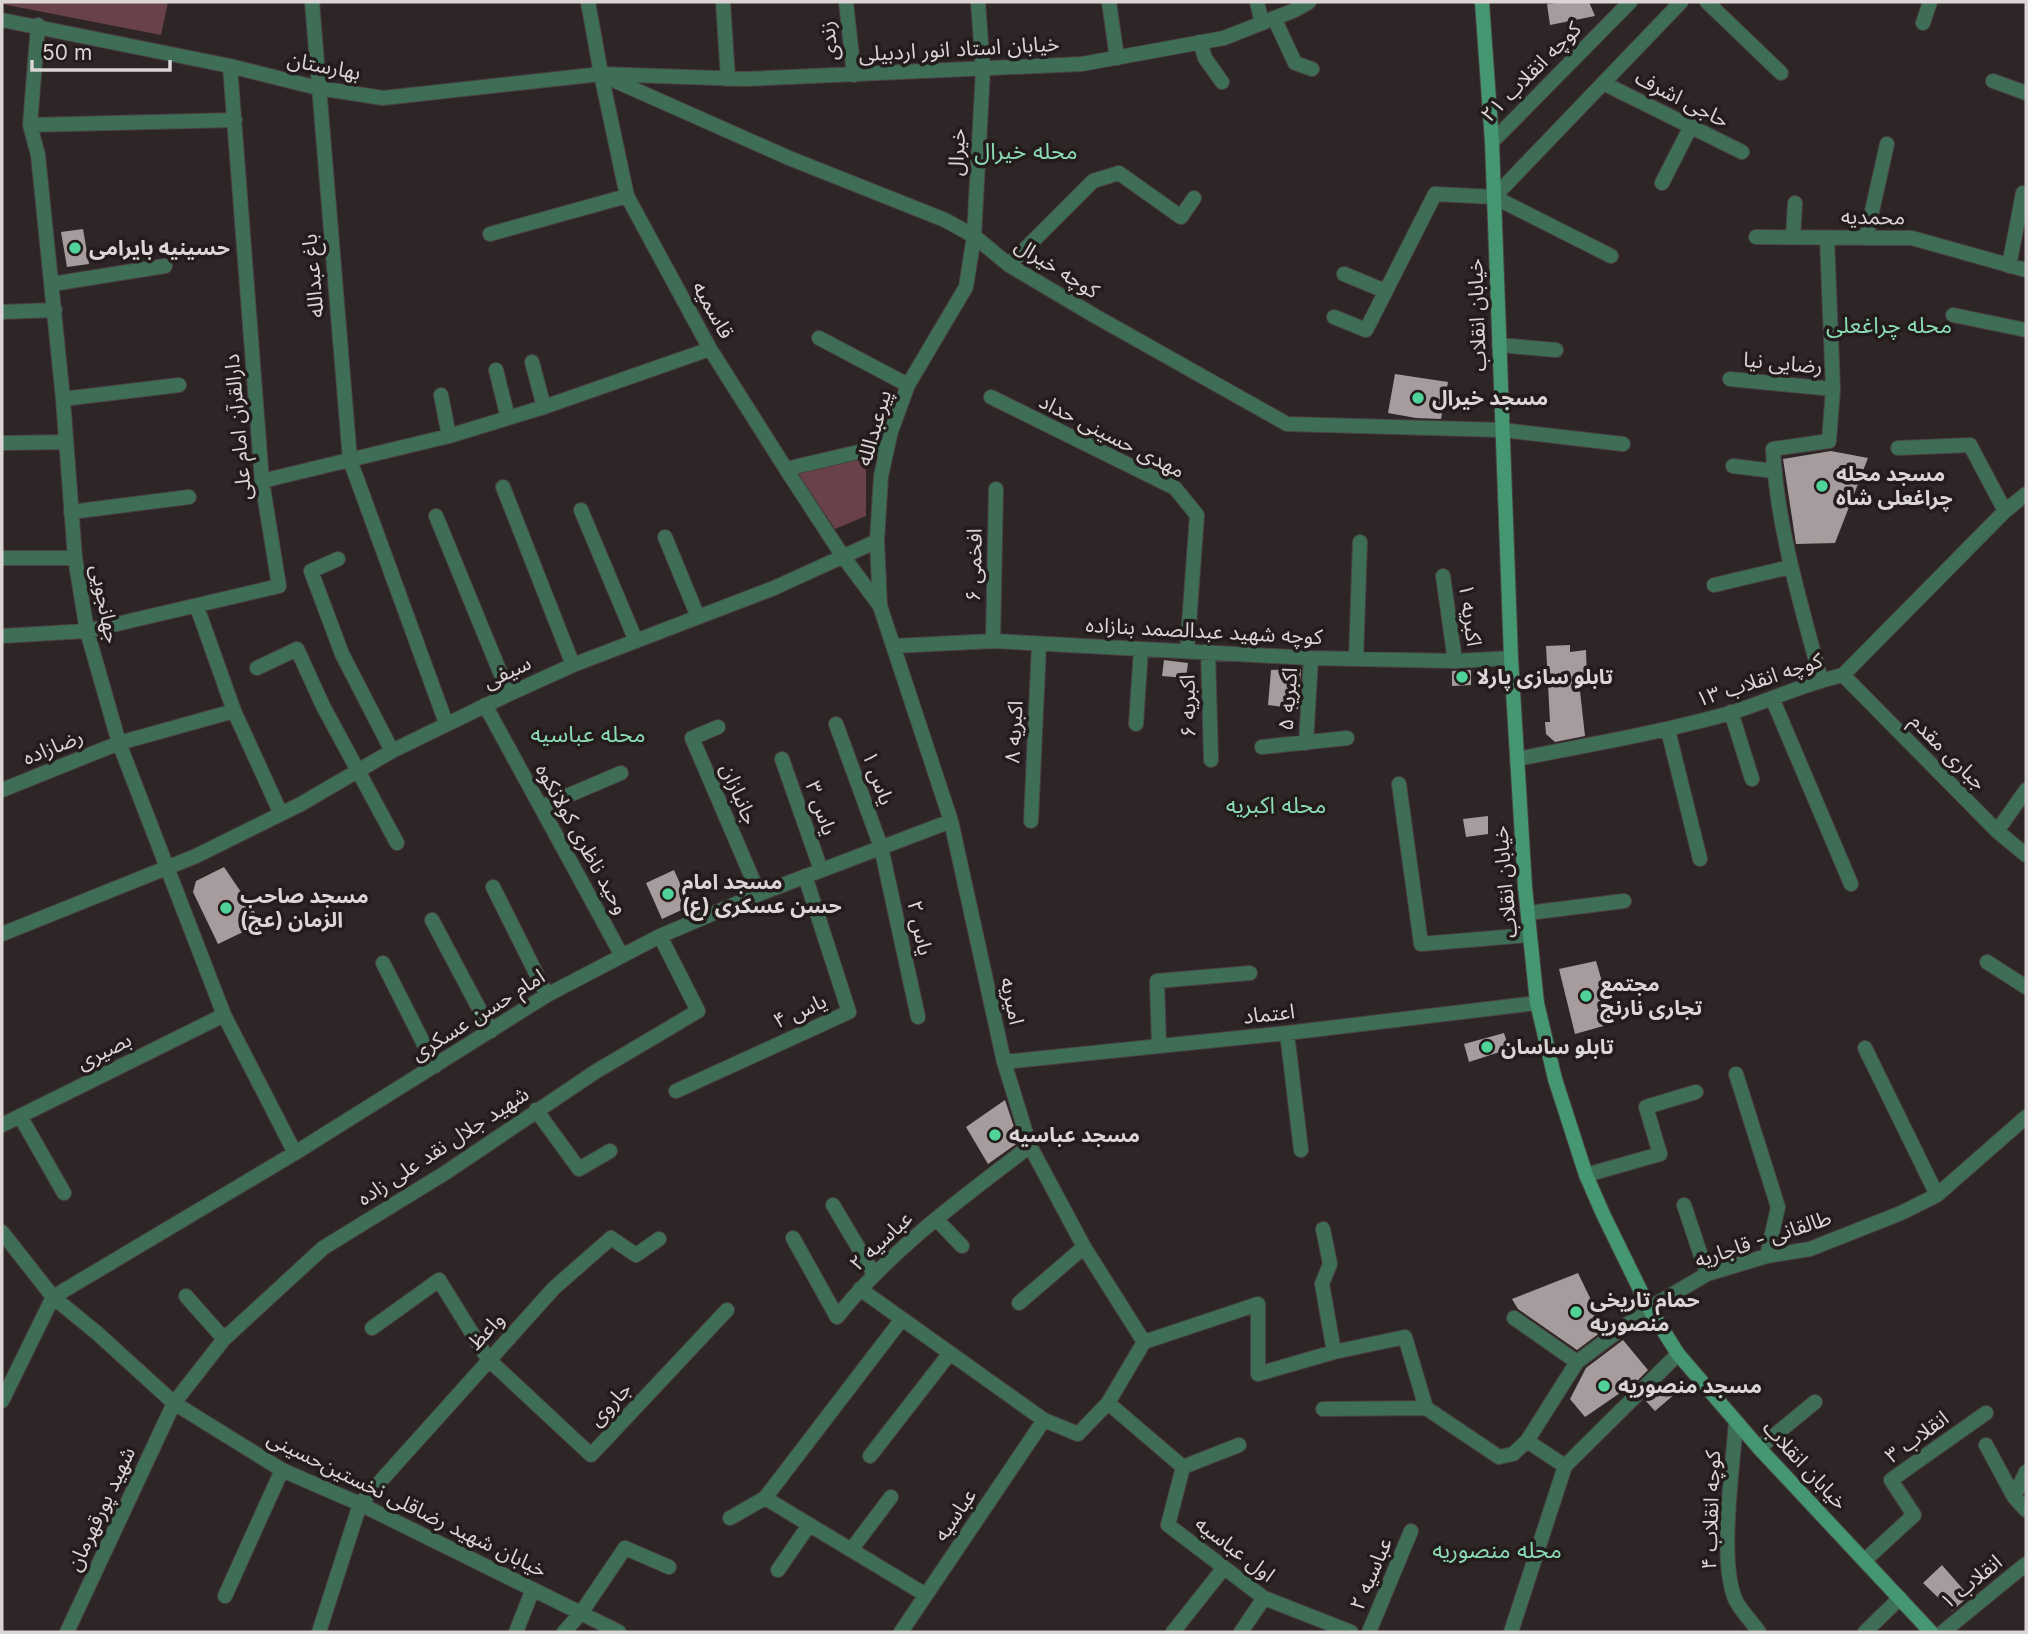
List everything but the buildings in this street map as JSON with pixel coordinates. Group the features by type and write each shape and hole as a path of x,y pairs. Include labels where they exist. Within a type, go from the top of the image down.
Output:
{"main road":[{"name":"خیابان انقلاب","path":"1482,2 1492,142 1517,758 1537,1003 1555,1079 1586,1175 1649,1308 1678,1354 1759,1448 1931,1632"}],"street":[{"name":"باغ عبدالله","path":"312,2 350,460 446,723"},
{"name":"قاسمیه","path":"588,2 627,197 710,349 842,555 880,606"},
{"path":"723,2 728,79"},
{"name":"زندی","path":"846,2 854,75"},
{"name":"خیرال","path":"974,236 983,70 978,2"},
{"path":"1109,2 1117,58"},
{"path":"1257,2 1295,63 1312,69"},
{"name":"خیابان استاد انور اردبیلی","path":"601,74 728,79 1082,64 1224,38 1309,2"},
{"name":"کوچه انقلاب ۲۱","path":"1492,142 1630,2"},
{"path":"1494,197 1681,2"},
{"path":"1707,2 1781,73"},
{"path":"1923,23 1930,2"},
{"name":"بهارستان","path":"2,20 38,25 230,66 318,88 383,98 601,74"},
{"name":"جهانجویی","path":"38,25 30,125 38,155 55,310 75,558 87,631 119,743 224,1015 295,1153"},
{"path":"1200,42 1205,58 1222,82"},
{"name":"دارالقرآن امام علی","path":"2,636 87,631 279,586 262,481 230,66"},
{"name":"کوچه خیرال","path":"601,74 789,158 945,220 974,236 1009,264 1095,316 1287,424 1502,430 1623,444"},
{"path":"1993,81 2026,93"},
{"name":"حاجی اشرف","path":"1603,83 1742,152"},
{"path":"30,125 234,120"},
{"path":"1662,184 1690,126"},
{"path":"1866,238 1887,144"},
{"path":"1009,264 1093,181 1119,173 1181,217 1194,198"},
{"path":"2009,265 2023,193"},
{"path":"1334,317 1366,330 1435,194 1494,197 1611,256"},
{"path":"490,234 627,197"},
{"path":"1793,237 1795,203"},
{"name":"پیرعبدالله","path":"894,646 880,606 877,541 881,476 891,430 908,385 966,287 974,236"},
{"name":"محمدیه","path":"1756,237 1912,238 2026,270"},
{"name":"رضایی نیا","path":"1774,471 1773,449 1829,441 1833,389 1827,237"},
{"path":"52,284 165,266"},
{"path":"1344,274 1385,291"},
{"path":"2,312 55,310"},
{"path":"1953,316 2026,330"},
{"path":"819,338 908,385"},
{"path":"1499,345 1556,350"},
{"path":"262,481 449,436 544,407 710,349"},
{"path":"532,362 544,407"},
{"path":"496,370 508,418"},
{"name":"رضایی نیا","path":"1730,379 1833,389"},
{"path":"63,399 179,385"},
{"path":"441,395 449,436"},
{"name":"مهدی حسینی حداد","path":"991,397 1175,488 1197,515 1187,651"},
{"path":"2,443 66,442"},
{"path":"786,469 888,445"},
{"path":"1898,447 1970,445 2005,511"},
{"path":"1733,466 1774,471 1790,567 1821,680"},
{"path":"503,487 573,665"},
{"name":"افخمی ۶","path":"993,641 996,489"},
{"name":"کوچه انقلاب ۱۳","path":"1517,758 1668,730 1843,675 2005,511 2026,494"},
{"path":"71,512 189,497"},
{"path":"580,510 636,641"},
{"path":"436,516 509,694"},
{"path":"665,537 698,617"},
{"name":"سیفی","path":"2,934 196,856 281,814 357,769 446,723 573,665 774,588 877,541"},
{"path":"1356,659 1360,542"},
{"path":"2,558 75,558"},
{"path":"338,559 311,571 342,654 392,751"},
{"path":"1714,585 1790,567"},
{"name":"اکبریه ۱","path":"1443,576 1455,661"},
{"path":"197,607 234,711 281,814"},
{"name":"کوچه شهید عبدالصمد بنازاده","path":"894,646 993,641 1356,659 1455,661 1511,658"},
{"name":"اکبریه ۸","path":"1031,821 1039,645"},
{"name":"امیریه","path":"894,646 951,821 1004,1062 1030,1146 1084,1247 1144,1342"},
{"path":"257,668 297,649 323,706 397,843"},
{"path":"1136,724 1141,649"},
{"name":"اکبریه ۶","path":"1208,651 1211,760"},
{"name":"اکبریه ۵","path":"1306,743 1311,657"},
{"name":"جباری مقدم","path":"1843,675 1997,831 2026,855"},
{"path":"1772,698 1851,884"},
{"name":"وحید ناظری کولانکوه","path":"485,705 622,956"},
{"name":"رضازاده","path":"2,790 119,743 234,711"},
{"path":"1731,712 1752,779"},
{"name":"یاس ۱","path":"836,724 881,847"},
{"name":"جانبازان","path":"718,727 692,737 759,894"},
{"path":"1668,730 1700,859"},
{"path":"1262,747 1347,738"},
{"name":"یاس ۳","path":"782,759 821,870"},
{"path":"541,807 621,773"},
{"path":"1399,784 1422,944 1530,935"},
{"path":"1997,831 2026,790"},
{"name":"امام حسن عسکری","path":"53,1297 295,1153 547,995 660,936 759,894 951,821"},
{"name":"یاس ۲","path":"881,847 918,1017"},
{"name":"یاس ۴","path":"677,1091 849,1012 805,876"},
{"path":"493,887 547,995"},
{"path":"1528,913 1624,901"},
{"path":"432,920 491,1031"},
{"name":"شهید جلال نقد علی زاده","path":"174,1403 224,1339 323,1248 445,1173 595,1072 698,1012 660,936"},
{"path":"383,962 435,1066"},
{"path":"1987,962 2026,987"},
{"path":"1159,1045 1157,981 1250,973"},
{"name":"اعتماد","path":"1004,1062 1287,1033 1537,1003"},
{"name":"بصیری","path":"2,1125 224,1015"},
{"path":"1287,1033 1301,1150"},
{"path":"1865,1048 1937,1195"},
{"path":"1736,1074 1779,1207 1767,1255"},
{"path":"1586,1175 1660,1154 1646,1107 1696,1092"},
{"path":"536,1110 579,1169 610,1151"},
{"path":"20,1116 64,1193"},
{"name":"طالقانی - قاجاریه","path":"1577,1362 1649,1308 1707,1274 1767,1255 1810,1249 1901,1213 1937,1195 2026,1117"},
{"name":"عباسیه ۲","path":"793,1238 837,1317 874,1274 936,1219 1030,1146"},
{"path":"833,1205 874,1274"},
{"path":"1684,1205 1707,1274"},
{"path":"936,1219 962,1246"},
{"path":"1323,1229 1330,1265 1322,1283 1334,1352"},
{"name":"خیابان شهید رضاقلی نخستین‌حسینی","path":"2,1232 53,1297 174,1403 282,1470 360,1504 619,1632"},
{"name":"واعظ","path":"360,1504 554,1288 611,1238 636,1255 659,1240"},
{"path":"1019,1303 1084,1247"},
{"path":"372,1328 439,1280 488,1359"},
{"path":"860,1289 1044,1420 1078,1434 1108,1403 1144,1342 1258,1304 1258,1374 1334,1352 1405,1337 1426,1408"},
{"path":"186,1296 224,1339"},
{"path":"2,1401 53,1297"},
{"name":"جاروی","path":"488,1359 591,1455 727,1310"},
{"path":"1322,1409 1426,1408 1499,1457 1513,1454 1527,1441 1577,1362 1514,1318"},
{"path":"730,1518 765,1498 902,1319"},
{"path":"870,1456 950,1353"},
{"path":"1511,1632 1565,1466 1678,1354"},
{"path":"1759,1448 1815,1402"},
{"name":"شهید پورقهرمان","path":"67,1632 174,1403"},
{"path":"1108,1403 1183,1467 1240,1445"},
{"name":"انقلاب ۳","path":"1865,1560 1914,1514 1891,1480 1986,1413"},
{"name":"عباسیه","path":"901,1632 1044,1420"},
{"name":"کوچه انقلاب ۴","path":"1737,1422 1729,1511 1728,1572 1737,1604 1759,1632"},
{"path":"1527,1441 1565,1466"},
{"path":"1986,1445 2014,1497 2026,1510"},
{"name":"اول عباسیه","path":"1183,1467 1168,1525 1264,1598 1321,1627 1351,1632"},
{"path":"225,1596 282,1470"},
{"path":"2014,1497 2026,1472"},
{"path":"851,1550 891,1497"},
{"path":"765,1498 926,1595"},
{"path":"318,1632 360,1504"},
{"path":"778,1570 809,1524"},
{"name":"عباسیه ۲","path":"1369,1632 1411,1531"},
{"path":"564,1632 582,1614 625,1548 669,1567"},
{"name":"انقلاب ۱","path":"1943,1632 2026,1564"},
{"path":"1173,1632 1223,1569"},
{"path":"516,1632 533,1590"},
{"path":"1241,1632 1264,1598"},
{"path":"1865,1632 1900,1598"}],"shaded area":[{"path":"2,2 168,2 161,35"},
{"path":"866,457 866,516 835,529 798,473"}],"place":[{"name":"حسینیه بایرامی","path":"75,248"},
{"name":"مسجد خیرال","path":"1418,398"},
{"name":"مسجد محله چراغعلی شاه","path":"1822,486"},
{"name":"تابلو سازی پارلا","path":"1462,677"},
{"name":"مسجد امام حسن عسکری (ع)","path":"668,894"},
{"name":"مسجد صاحب الزمان (عج)","path":"226,908"},
{"name":"مجتمع تجاری نارنج","path":"1586,996"},
{"name":"تابلو ساسان","path":"1487,1047"},
{"name":"مسجد عباسیه","path":"995,1135"},
{"name":"حمام تاریخی منصوریه","path":"1576,1312"},
{"name":"مسجد منصوریه","path":"1604,1386"}],"district":[{"name":"محله خیرال","path":"1026,151"},
{"name":"محله چراغعلی","path":"1889,325"},
{"name":"محله عباسیه","path":"588,734"},
{"name":"محله اکبریه","path":"1276,805"},
{"name":"محله منصوریه","path":"1497,1550"}]}
